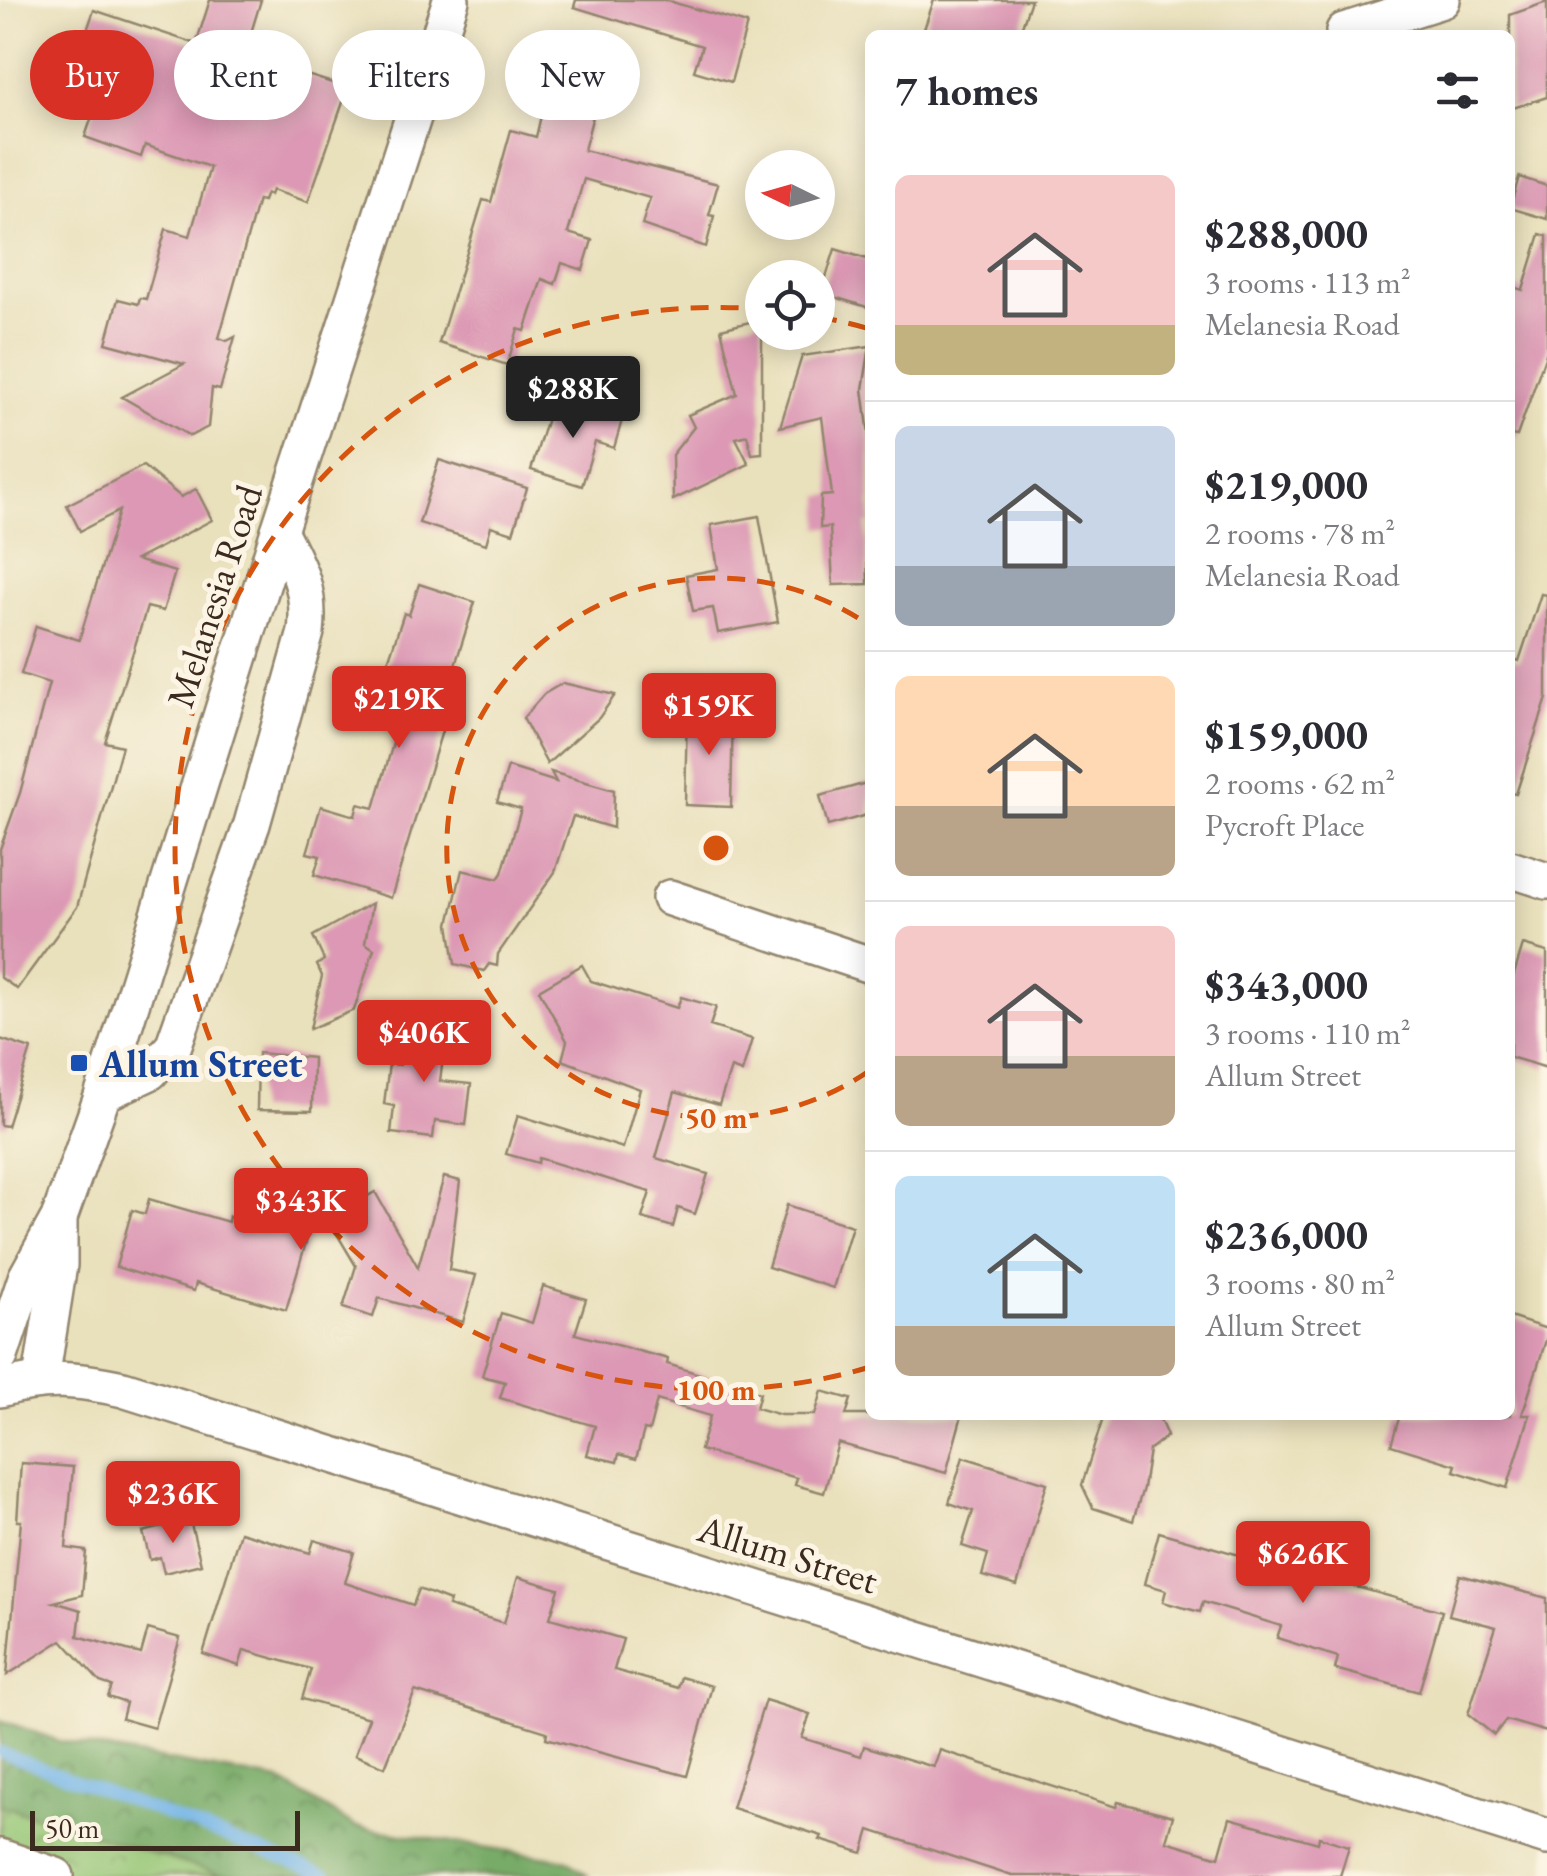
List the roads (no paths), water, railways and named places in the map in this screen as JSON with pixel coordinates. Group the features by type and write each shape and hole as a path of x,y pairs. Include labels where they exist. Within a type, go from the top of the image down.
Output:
{"street":[{"name":"Melanesia Road","path":"0,1356 26,1278 58,1218 102,1094 450,0"},
{"path":"1347,30 1442,0"},
{"path":"102,1094 153,1070 173,1047 252,824 308,614 301,573 279,531"},
{"path":"1515,871 1547,881"},
{"path":"670,898 865,964"},
{"name":"Melanesia Road","path":"41,1379 58,1266 58,1218"},
{"name":"Allum Street","path":"0,1390 41,1379 122,1389 1547,1838"},
{"path":"0,1857 56,1876"}],"waterway":[{"path":"0,1752 327,1876"}],"place":[{"name":"Allum Street","path":"79,1063"}]}
